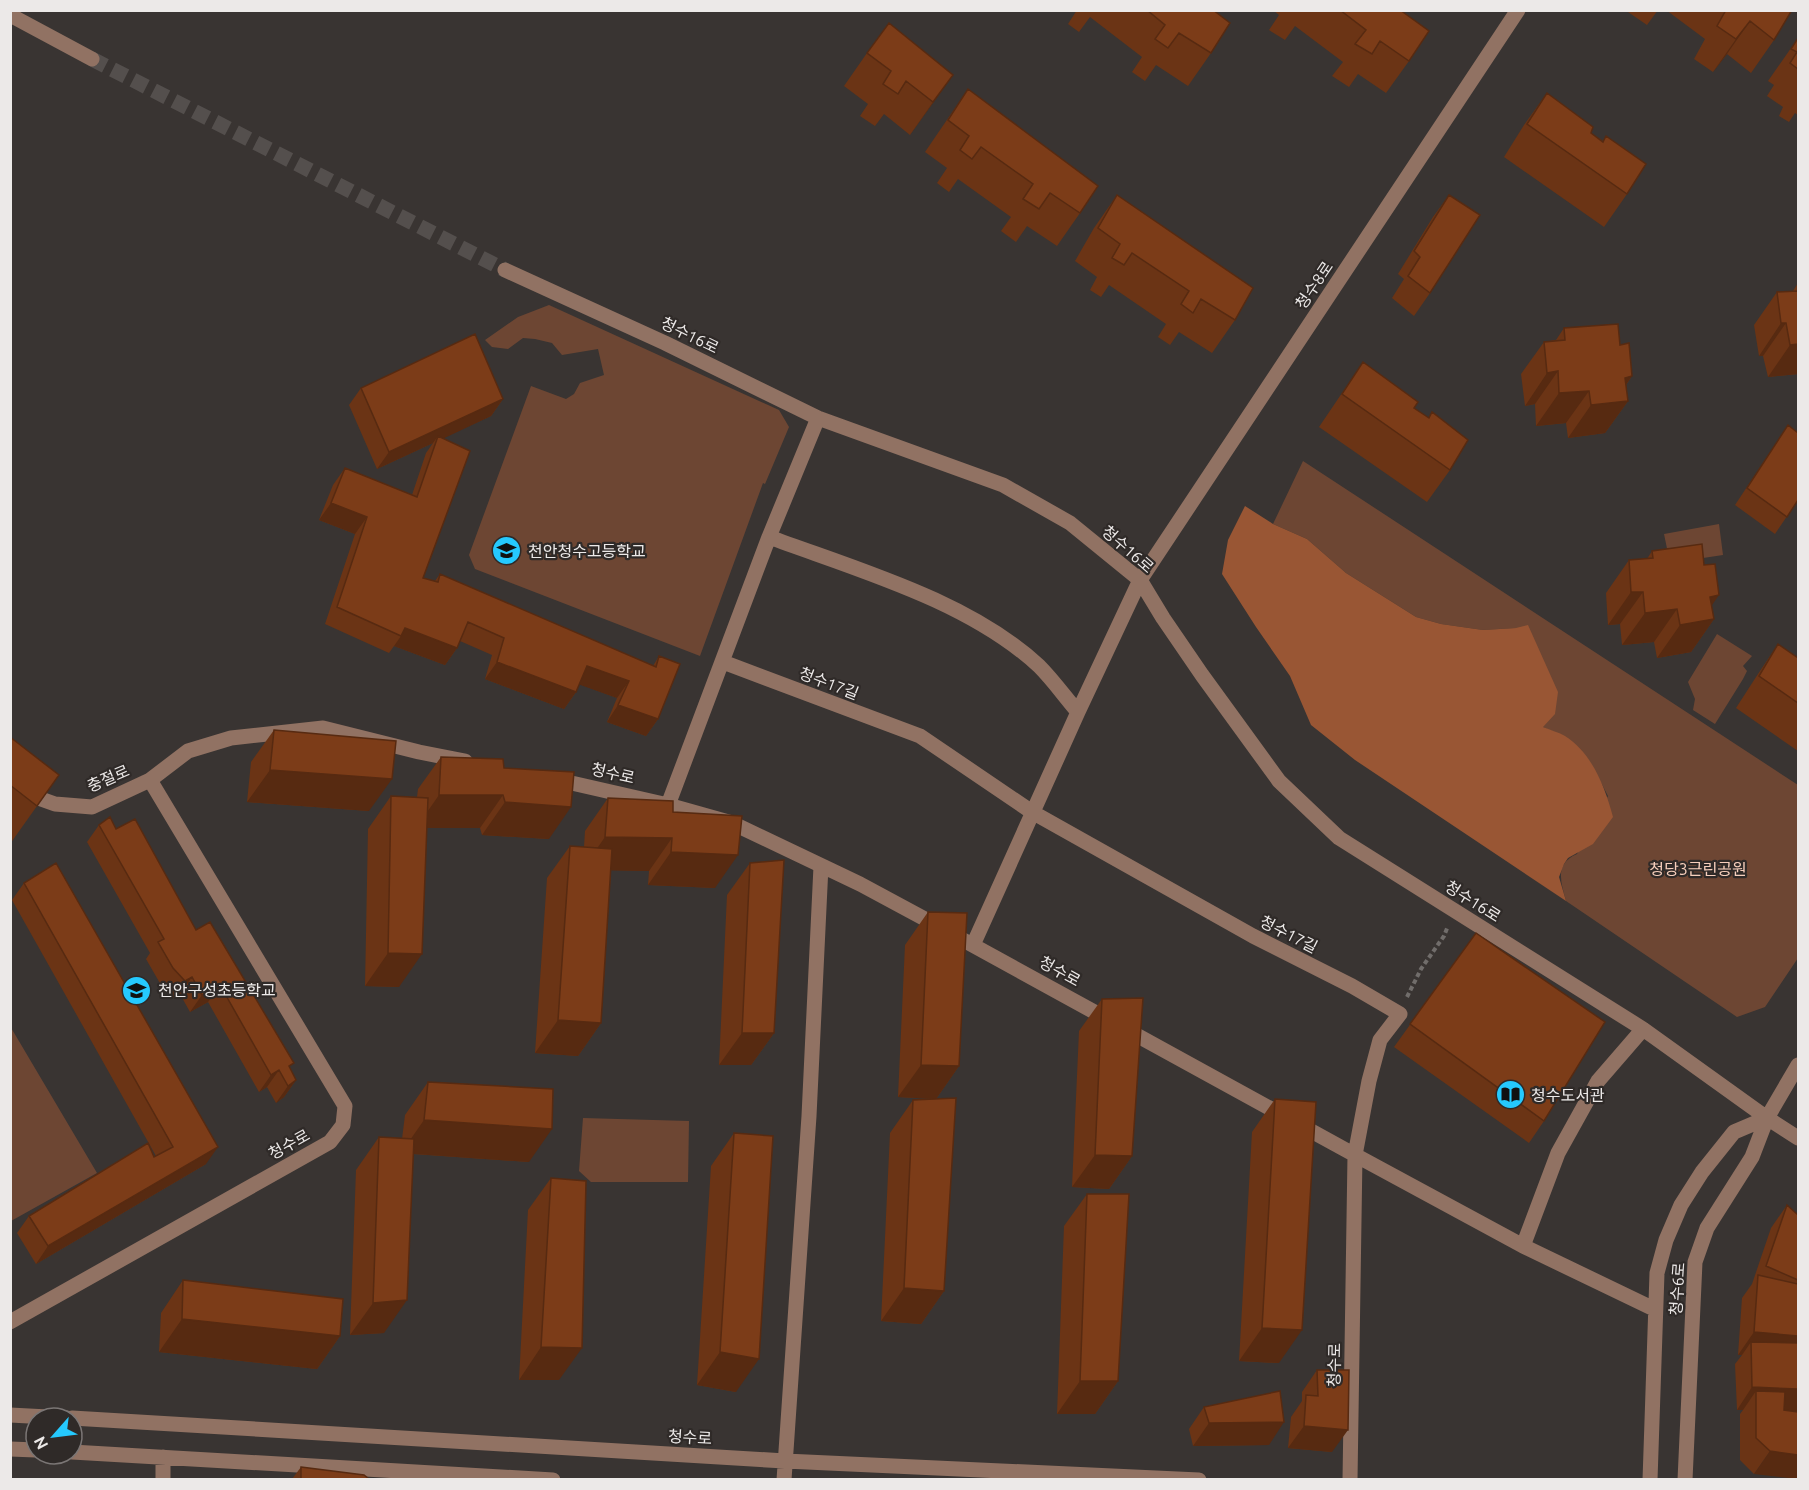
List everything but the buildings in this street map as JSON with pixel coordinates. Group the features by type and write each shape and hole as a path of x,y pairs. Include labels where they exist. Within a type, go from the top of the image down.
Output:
{"street":[{"name":"청수8로","path":"1140,580 1518,10"},
{"path":"10,15 92,59"},
{"name":"청수16로","path":"505,270 665,343 818,418 1003,485 1070,523 1140,580 1202,675 1279,781 1339,838 1643,1029 1798,1138"},
{"path":"668,805 769,537 818,418"},
{"path":"769,537 940,602 998,634 1040,667 1078,712"},
{"path":"973,945 1140,580"},
{"name":"청수17길","path":"723,662 920,736 1032,812 1253,936 1352,986 1400,1014"},
{"path":"150,780 188,751 231,738 323,728 419,752 478,763"},
{"name":"청수로","path":"534,775 668,805 732,823 821,866 973,945 1355,1155 1350,1479"},
{"name":"청수로","path":"10,1322 330,1142 343,1125 345,1106 150,780"},
{"name":"충절로","path":"10,788 55,804 92,807 150,780"},
{"path":"784,1479 809,1116 821,866"},
{"path":"1355,1155 1369,1081 1380,1040 1400,1014"},
{"path":"1523,1246 1558,1153 1598,1082 1643,1029"},
{"name":"청수6로","path":"1685,1479 1695,1262 1707,1228 1752,1157 1767,1118 1798,1065"},
{"name":"청수6로","path":"1650,1479 1656,1273 1666,1240 1681,1205 1702,1172 1734,1132 1767,1118"},
{"name":"청수6로","path":"1355,1155 1523,1246 1654,1309"},
{"name":"청수로","path":"84,1419 785,1461 1199,1479"},
{"path":"84,1453 408,1475 553,1479"},
{"path":"163,1457 163,1479"}],"path":[{"path":"1400,1014 1420,969 1444,936 1450,920"}],"green space":[{"path":"549,305 779,410 789,427 765,484 763,483 700,656 475,569 469,555 531,386 566,399 574,394 580,383 604,375 598,349 562,355 552,343 535,339 523,338 508,349 492,347 485,340 518,317"},
{"name":"청당3근린공원","path":"1303,461 1798,785 1798,958 1765,1007 1737,1017 1566,901 1561,880 1562,868 1570,858 1577,854 1608,796 1595,771 1576,746 1543,727 1516,628 1483,630 1441,624 1416,617 1346,573 1307,539 1273,524"},
{"path":"1719,524 1723,555 1670,563 1664,534"},
{"path":"1717,634 1752,656 1743,666 1747,671 1715,724 1693,710 1695,699 1688,682"},
{"path":"10,1026 97,1173 11,1221 10,1221"},
{"path":"583,1118 689,1121 688,1182 591,1182 579,1171"}],"shaded area":[{"path":"1245,506 1273,524 1307,539 1346,573 1416,617 1441,624 1483,630 1528,625 1558,692 1555,714 1543,727 1565,736 1590,761 1606,794 1613,817 1593,844 1568,858 1564,864 1559,877 1566,901 1355,760 1311,725 1290,676 1222,574 1228,540"}],"tunnel":[{"path":"92,59 505,270"}],"place":[{"name":"천안청수고등학교","path":"507,551"},
{"name":"천안구성초등학교","path":"137,990"},
{"name":"청수도서관","path":"1510,1095"}]}
